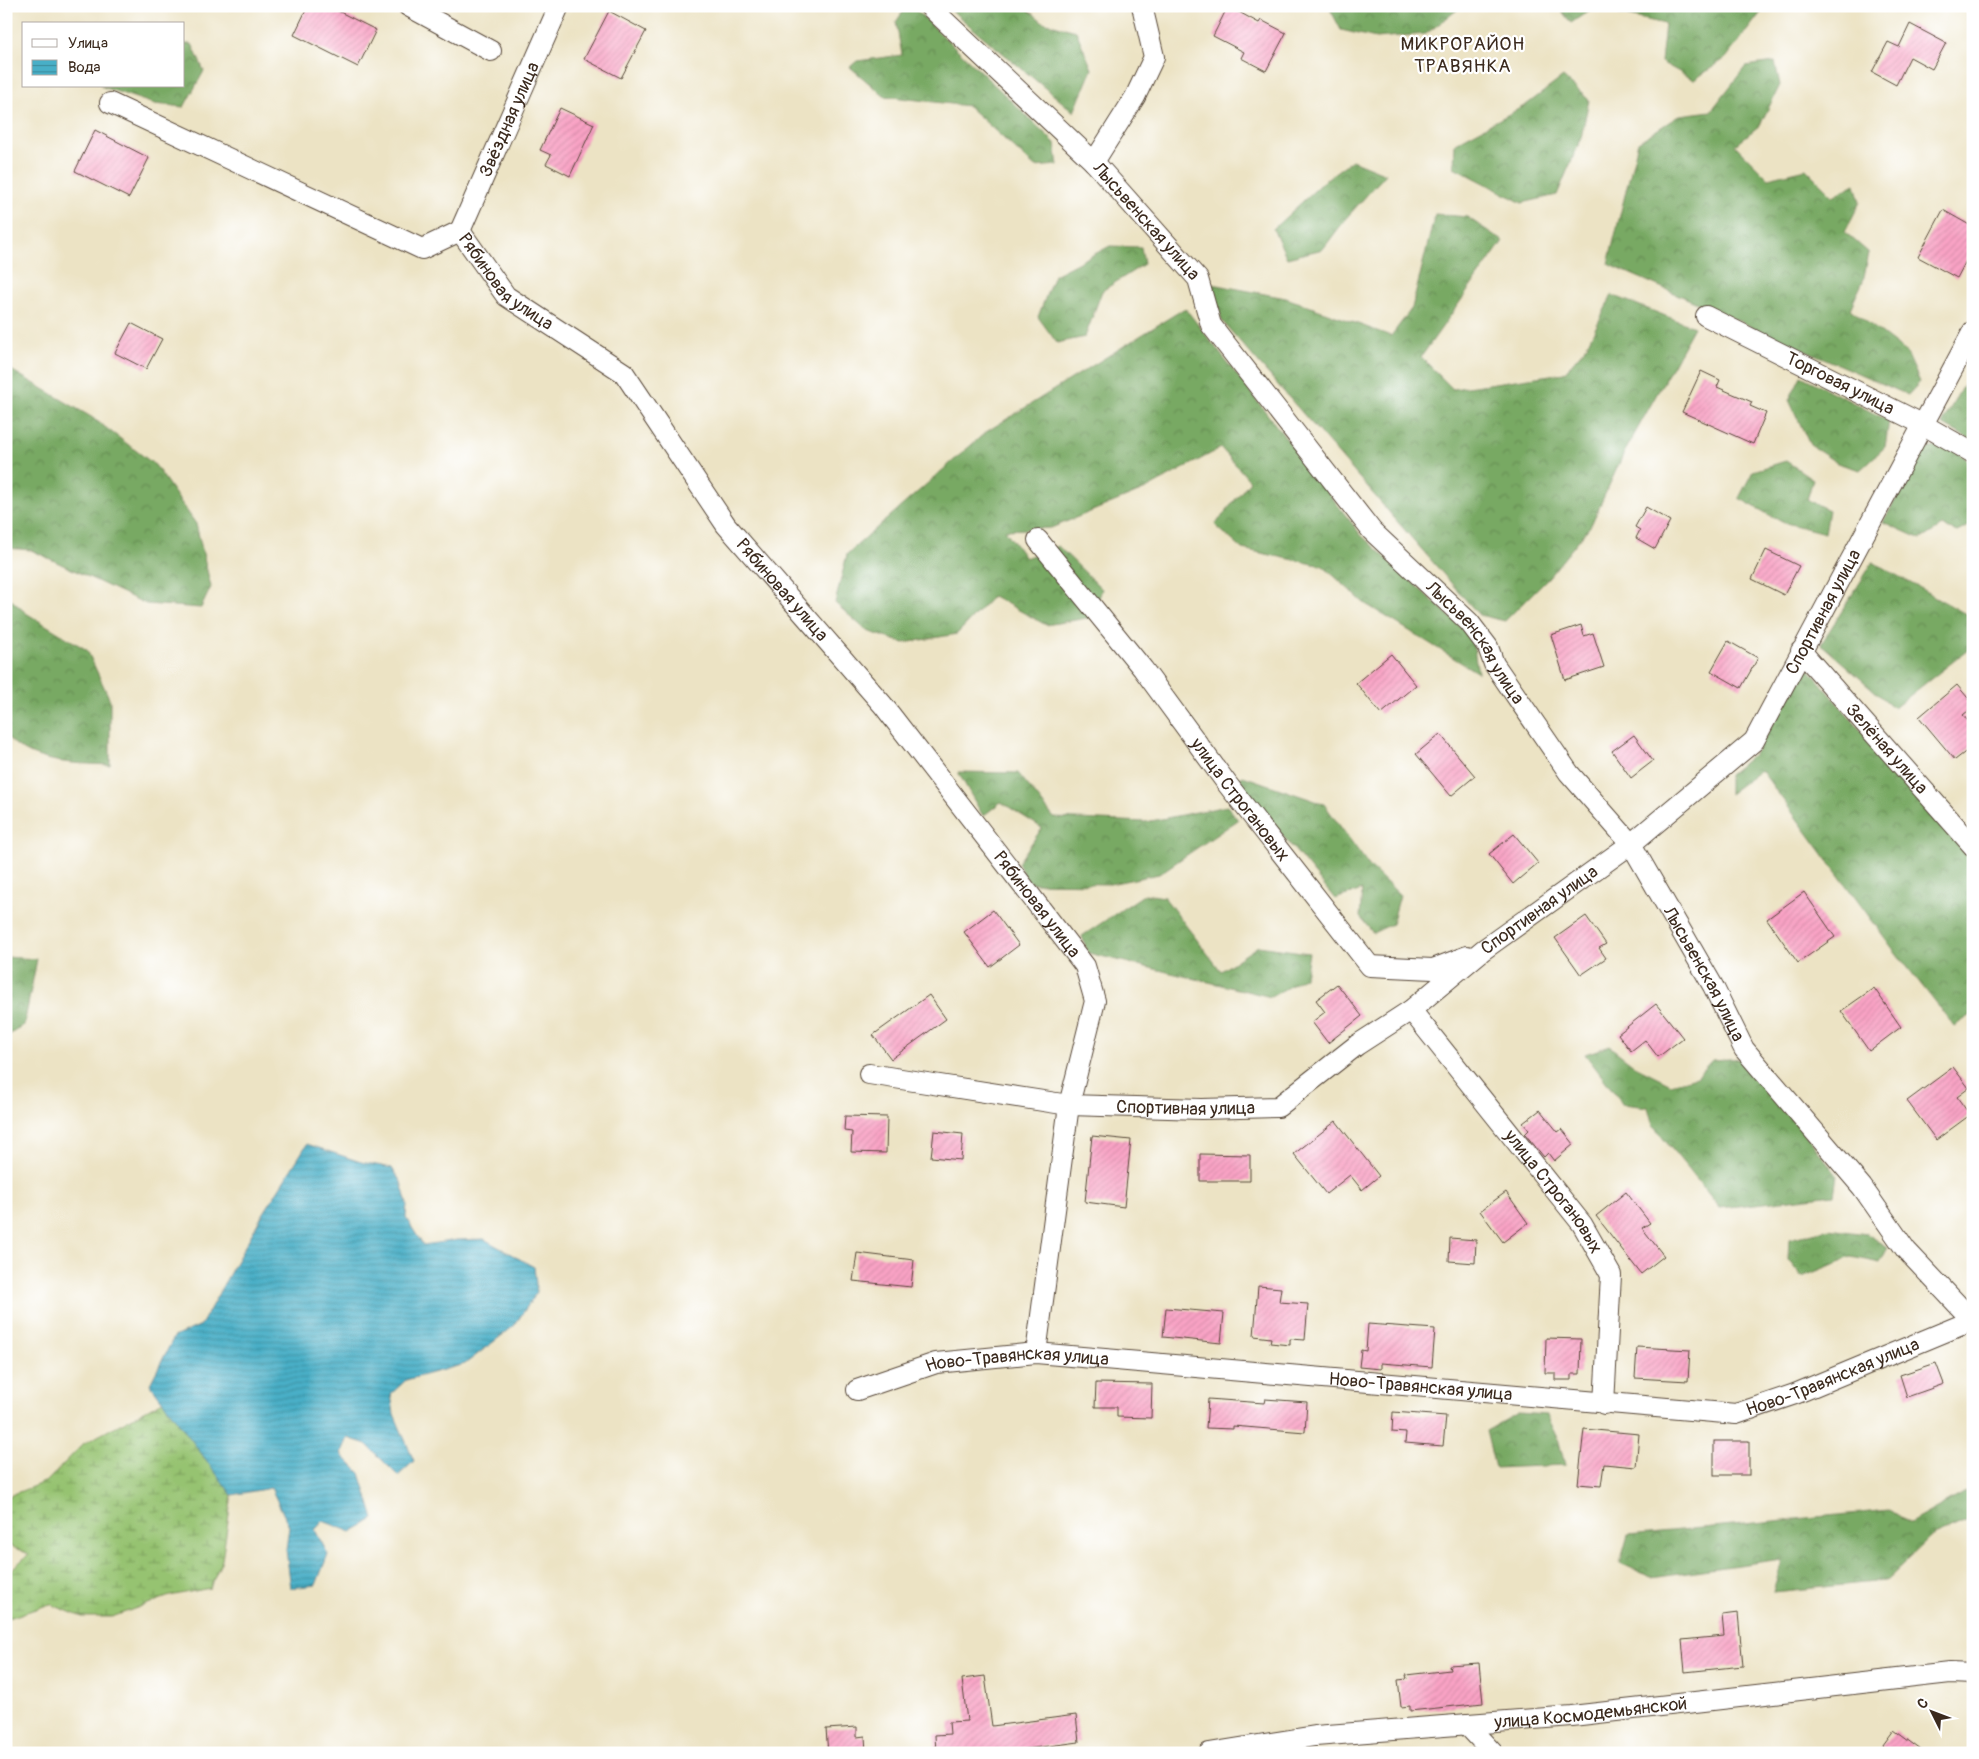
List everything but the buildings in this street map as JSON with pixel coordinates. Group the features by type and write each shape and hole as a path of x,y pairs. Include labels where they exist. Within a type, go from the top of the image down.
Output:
{"street":[{"path":"408,6 492,51"},
{"name":"Звёздная улица","path":"460,231 559,6"},
{"name":"Лысьвенская улица","path":"929,6 1094,162 1198,279 1211,325 1372,531 1469,622 1488,647 1494,664 1569,773 1630,844 1713,986 1744,1049 1862,1187 1906,1250 1972,1321"},
{"path":"1094,162 1134,97 1154,58 1142,6"},
{"name":"Рябиновая улица","path":"110,103 422,249 460,231 506,296 624,373 726,525 883,705 1084,966 1095,1002 1069,1105 1036,1353"},
{"name":"Торговая улица","path":"1706,316 1922,424 1973,453"},
{"name":"Спортивная улица","path":"869,1074 1069,1105 1201,1109 1278,1107 1357,1045 1411,1010 1483,950 1630,844 1754,741 1973,331"},
{"name":"улица Строгановых","path":"1038,540 1142,668 1228,785 1370,966 1433,969 1483,950"},
{"name":"Зелёная улица","path":"1801,651 1973,846"},
{"name":"улица Строгановых","path":"1411,1010 1582,1224 1611,1275 1604,1404"},
{"name":"Ново-Травянская улица","path":"857,1390 936,1363 1036,1353 1736,1414 1795,1394 1972,1321"},
{"name":"улица Космодемьянской","path":"1209,1753 1315,1736 1572,1716 1950,1673 1973,1674"},
{"path":"1466,1724 1493,1753"}],"green space":[{"path":"907,6 912,6 1055,143 1058,165 1035,167 968,106 884,96 850,67 857,61 902,55 896,22"},
{"path":"946,6 1024,6 1043,22 1076,31 1092,69 1074,112"},
{"path":"1331,6 1462,6 1426,34 1376,38 1341,30 1330,9"},
{"path":"1558,6 1766,6 1726,58 1694,80 1661,62 1665,24 1593,8 1571,23"},
{"path":"185,44 192,44 204,71 184,107 154,104 106,88 185,88"},
{"path":"1775,62 1780,85 1760,125 1735,145 1768,178 1806,169 1833,196 1855,184 1860,202 1845,232 1869,253 1863,281 1850,309 1907,353 1920,382 1908,395 1608,264 1638,142 1680,115 1711,111 1746,66"},
{"path":"1563,77 1589,100 1581,138 1557,195 1522,203 1454,167 1455,143 1526,105"},
{"path":"1352,160 1386,174 1348,216 1323,249 1287,258 1273,229 1329,177"},
{"path":"1435,214 1467,217 1503,241 1421,357 1453,389 1564,373 1586,347 1612,295 1694,327 1623,455 1591,525 1548,578 1505,621 1479,615 1222,321 1212,284 1286,298 1391,336 1412,308"},
{"path":"1110,246 1141,247 1144,264 1102,291 1085,337 1057,343 1038,317 1054,275"},
{"path":"1185,308 1361,535 1472,637 1478,673 1364,603 1323,566 1242,549 1215,525 1250,481 1221,448 1146,489 1051,528 1005,530 1025,558 1058,546 1102,589 1093,617 1046,625 993,596 957,634 904,643 867,631 835,603 847,554 986,432"},
{"path":"6,367 93,418 155,465 196,524 211,587 201,608 146,604 31,550 6,548"},
{"path":"1969,374 1973,376 1973,441 1942,424"},
{"path":"1801,376 1889,421 1885,447 1860,470 1837,463 1810,445 1789,400"},
{"path":"1949,445 1973,464 1973,524 1957,532 1942,526 1921,539 1883,522 1924,449"},
{"path":"1786,461 1813,479 1807,500 1829,510 1825,533 1782,522 1739,498 1753,471"},
{"path":"1873,562 1973,618 1973,646 1894,708 1821,644"},
{"path":"6,595 26,613 87,650 110,700 110,765 68,763 40,757 16,745 6,735"},
{"path":"1808,668 1973,862 1973,1014 1954,1026 1893,949 1761,770 1729,794 1729,775 1754,754"},
{"path":"958,772 1018,773 1054,818 1146,822 1227,806 1238,820 1159,874 1110,884 1028,883 1018,863 1042,828 1001,802 983,816"},
{"path":"1243,776 1324,804 1370,867 1400,895 1392,924 1373,933 1360,917 1362,890 1335,899 1237,780"},
{"path":"1145,894 1164,897 1221,971 1258,946 1309,953 1305,977 1271,997 1088,953 1082,936"},
{"path":"6,957 37,959 24,1025 6,1037"},
{"path":"1609,1046 1635,1066 1671,1084 1696,1077 1712,1060 1746,1058 1837,1175 1834,1195 1720,1208 1653,1126 1648,1107 1623,1104 1585,1054"},
{"path":"1829,1229 1867,1234 1888,1247 1880,1263 1851,1257 1802,1277 1788,1260 1789,1239"},
{"path":"163,1401 232,1495 222,1560 210,1588 170,1596 112,1617 82,1617 50,1604 6,1619 6,1574 29,1554 10,1546 6,1548 6,1497 47,1481 83,1444"},
{"path":"1518,1413 1547,1415 1558,1438 1565,1465 1495,1468 1486,1431"},
{"path":"1973,1482 1973,1519 1930,1538 1885,1581 1773,1592 1782,1559 1651,1577 1620,1563 1628,1535 1890,1510 1910,1523 1970,1489"}],"water":[{"path":"307,1144 361,1162 392,1168 401,1182 407,1204 406,1218 423,1245 457,1240 484,1239 534,1267 537,1292 514,1326 465,1364 406,1380 391,1394 394,1414 414,1461 398,1476 366,1444 348,1438 341,1454 360,1473 374,1519 351,1532 323,1521 315,1530 328,1554 316,1585 291,1588 286,1550 289,1526 271,1488 232,1495 150,1384 174,1337 201,1325 260,1219"}],"district":[{"name":"МИКРОРАЙОН ТРАВЯНКА","path":"1463,54"}]}
